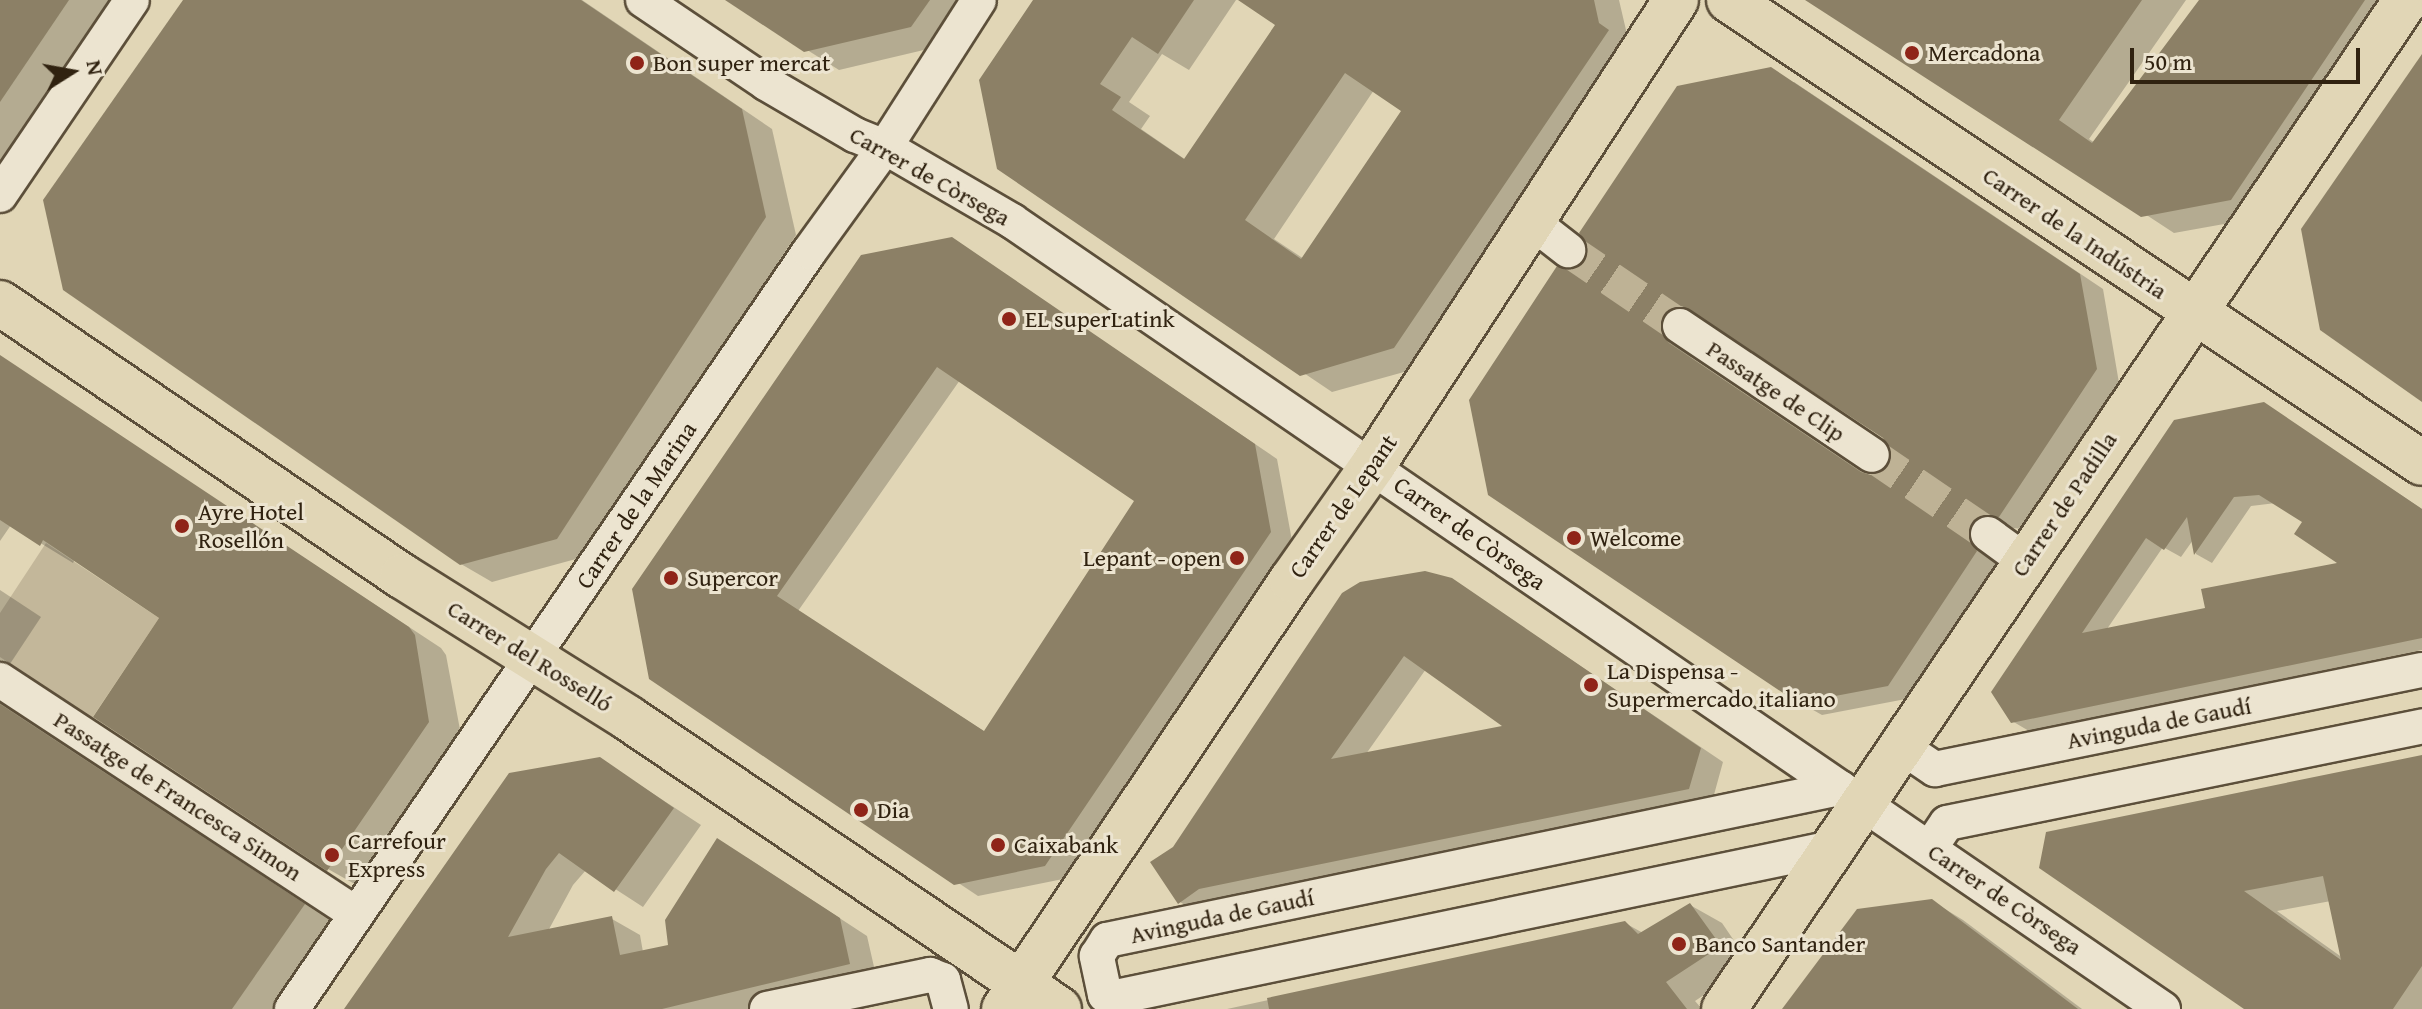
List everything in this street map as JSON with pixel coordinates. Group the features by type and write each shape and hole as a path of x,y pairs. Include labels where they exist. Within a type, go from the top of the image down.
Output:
{"main road":[{"name":"Carrer de Lepant","path":"1013,996 1292,580 1373,465 1676,0"},
{"name":"Carrer de la Indústria","path":"1729,0 2422,463"},
{"name":"Carrer de Padilla","path":"1724,1009 1832,848 1851,796 1902,747 2406,0"},
{"name":"Carrer del Rosselló","path":"0,303 402,576 628,718 1013,996 1059,1009"}],"street":[{"path":"0,195 132,0"},
{"name":"Carrer de Còrsega","path":"643,0 766,83 1004,216 1373,465 2163,1009"},
{"name":"Carrer de la Marina","path":"292,1009 885,147 979,0"},
{"path":"1532,222 1568,250"},
{"name":"Passatge de Clip","path":"1680,326 1872,455"},
{"path":"1988,534 2025,561"},
{"name":"Avinguda de Gaudí","path":"1902,747 1935,769 2422,670"},
{"name":"Passatge de Francesca Simon","path":"0,680 356,914"},
{"path":"1930,848 1947,823 2422,726"},
{"name":"Avinguda de Gaudí","path":"1832,848 1116,997 1105,995 1097,956 1107,940 1851,796"},
{"path":"767,1009 930,975 943,980 951,1009"}],"shaded area":[{"path":"46,543 159,618 92,718 0,657 0,613"}],"building":[{"path":"0,0 69,0 0,102"},
{"path":"183,0 581,0 742,109 766,217 557,539 460,565 63,290 43,200"},
{"path":"725,0 930,0 911,27 804,52"},
{"path":"1033,0 1194,0 1158,54 1132,37 1100,84 1121,97 1112,110 1184,159 1275,25 1238,0 1594,0 1599,23 1609,30 1394,348 1300,376 997,169 979,80","holes":["1345,73 1401,111 1301,259 1245,220"]},
{"path":"1805,0 2142,0 2059,120 2092,143 2199,0 2365,0 2231,200 2141,217"},
{"path":"2422,54 2422,402 2320,330 2301,229"},
{"path":"1771,67 2080,274 2097,369 1999,517 1981,516 1971,523 1970,541 1977,551 1888,686 1798,703 1488,495 1469,400 1557,266 1575,269 1584,262 1587,243 1579,233 1677,86","holes":["1682,306 1883,438 1892,456 1888,467 1871,475 1861,472 1669,343 1662,334 1663,316 1671,308"]},
{"path":"952,237 1255,444 1271,532 1045,866 954,885 649,679 632,589 861,255","holes":["937,367 1134,501 984,731 777,596"]},
{"path":"0,355 409,627 415,635 429,722 327,871 93,717 159,618 43,540 40,546 0,520"},
{"path":"2264,402 2422,509 2422,638 2011,723 1991,692 2174,420","holes":["2259,495 2302,522 2294,534 2337,563 2201,589 2205,608 2082,633 2146,538 2164,550 2187,517 2194,555 2234,497"]},
{"path":"1425,571 1452,578 1701,748 1689,789 1199,889 1178,904 1150,862 1173,847 1342,593 1360,582","holes":["1404,656 1502,726 1331,759"]},
{"path":"0,704 305,904 232,1009 0,1009"},
{"path":"2422,755 2422,966 2393,1009 2244,1009 2039,868 2046,832","holes":["2323,876 2341,960 2244,891"]},
{"path":"600,757 674,808 614,892 559,853 546,869 508,937 612,916 620,955 668,945 665,920 717,838 840,918 850,964 662,1009 344,1009 509,773"},
{"path":"1932,899 2078,1009 1782,1009 1857,909"},
{"path":"1690,903 1721,946 1666,982 1687,1009 1269,1009 1267,998 1625,921 1638,934"}],"tunnel":[{"path":"1568,250 1680,326"},
{"path":"1872,455 1988,534"}],"place":[{"name":"Mercadona","path":"1912,53"},
{"name":"Bon super mercat","path":"637,63"},
{"name":"EL superLatink","path":"1009,319"},
{"name":"Ayre Hotel Rosellón","path":"182,526"},
{"name":"Welcome","path":"1574,538"},
{"name":"Lepant - open","path":"1237,558"},
{"name":"Supercor","path":"671,578"},
{"name":"La Dispensa - Supermercado italiano","path":"1591,685"},
{"name":"Dia","path":"861,810"},
{"name":"Caixabank","path":"998,845"},
{"name":"Carrefour Express","path":"332,855"},
{"name":"Banco Santander","path":"1679,944"}]}
